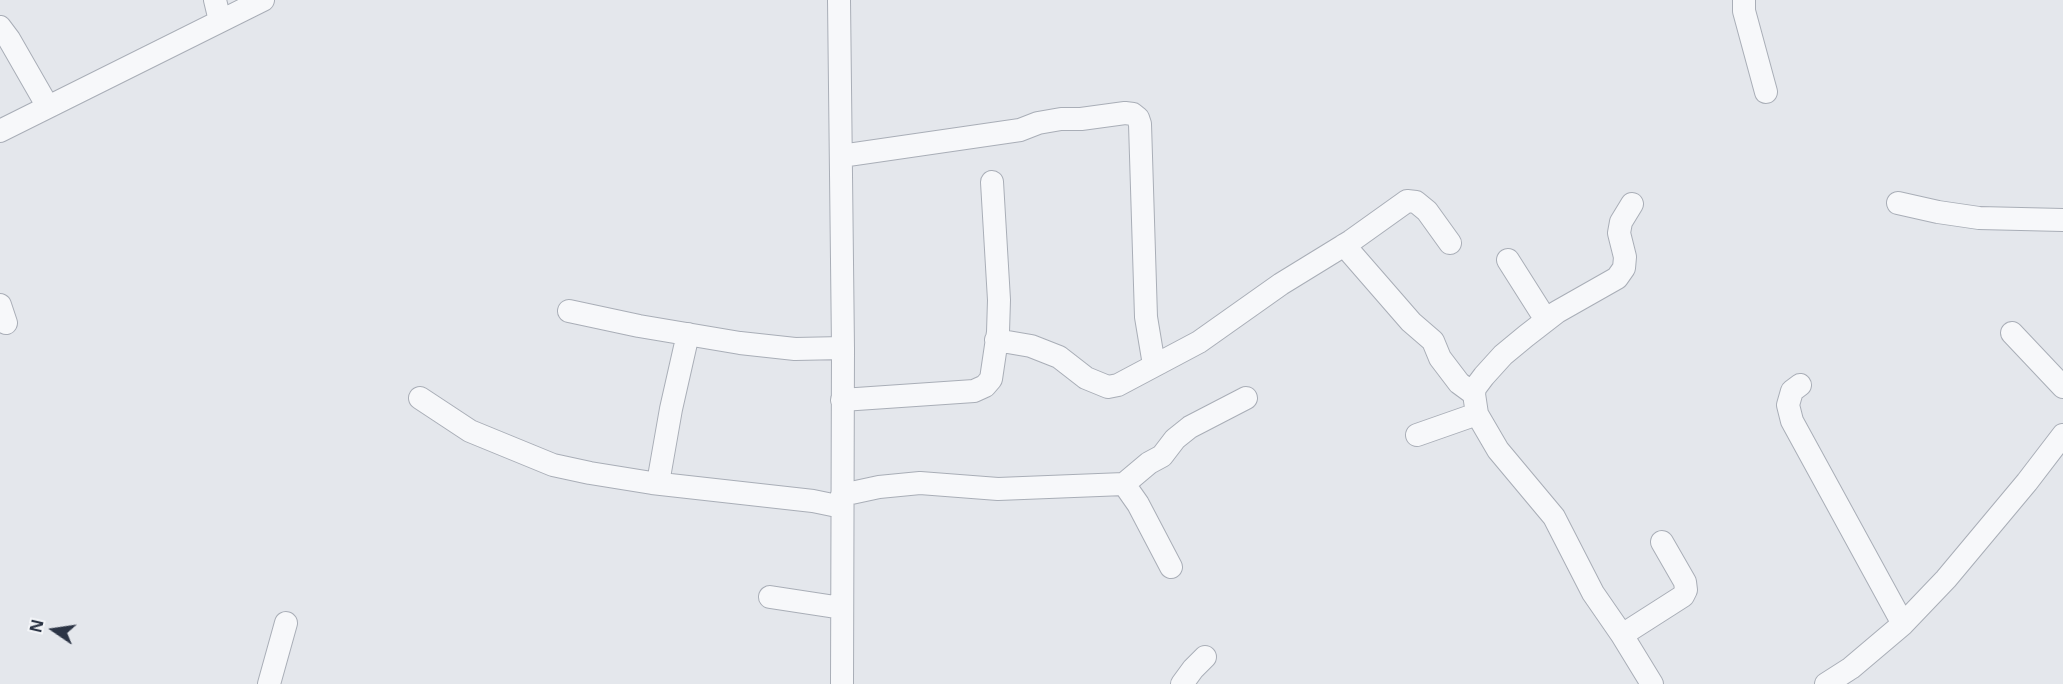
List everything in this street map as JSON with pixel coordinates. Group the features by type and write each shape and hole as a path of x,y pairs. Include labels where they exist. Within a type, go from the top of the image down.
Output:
{"street":[{"path":"0,131 48,107 217,10 262,0"},
{"path":"839,0 843,348 842,684"},
{"path":"1744,0 1744,11 1766,92"},
{"path":"0,27 48,107"},
{"path":"841,156 1020,130 1038,123 1061,119 1081,119 1125,112 1133,114 1138,118 1140,124 1146,317 1154,365"},
{"path":"842,400 974,391 985,386 991,379 999,300 992,182"},
{"path":"996,340 1030,346 1059,357 1086,378 1108,387 1118,385 1199,342 1281,284 1344,245 1407,201 1416,202 1427,211 1450,243"},
{"path":"1898,203 1979,218 2063,220"},
{"path":"1475,404 1475,388 1503,355 1557,312 1617,278 1624,268 1625,257 1619,233 1621,222 1632,204"},
{"path":"1344,245 1411,321 1433,341 1440,358 1475,404 1497,450 1554,517 1593,593 1652,684"},
{"path":"1508,260 1546,320"},
{"path":"569,310 740,343 795,349 843,348"},
{"path":"2012,333 2063,387"},
{"path":"658,483 670,409 688,334"},
{"path":"1800,385 1792,391 1788,405 1792,421 1903,624"},
{"path":"420,398 471,431 553,465 658,483 813,501 842,501 879,487 920,483 998,489 1124,484 1149,463 1162,456 1175,439 1190,427 1246,398"},
{"path":"1417,435 1475,404"},
{"path":"1830,683 1903,624 1953,570 2063,435"},
{"path":"1124,484 1138,504 1171,567"},
{"path":"1622,635 1683,596 1686,590 1685,582 1662,542"},
{"path":"770,597 842,608"},
{"path":"269,684 286,623"},
{"path":"1182,684 1205,657"}]}
